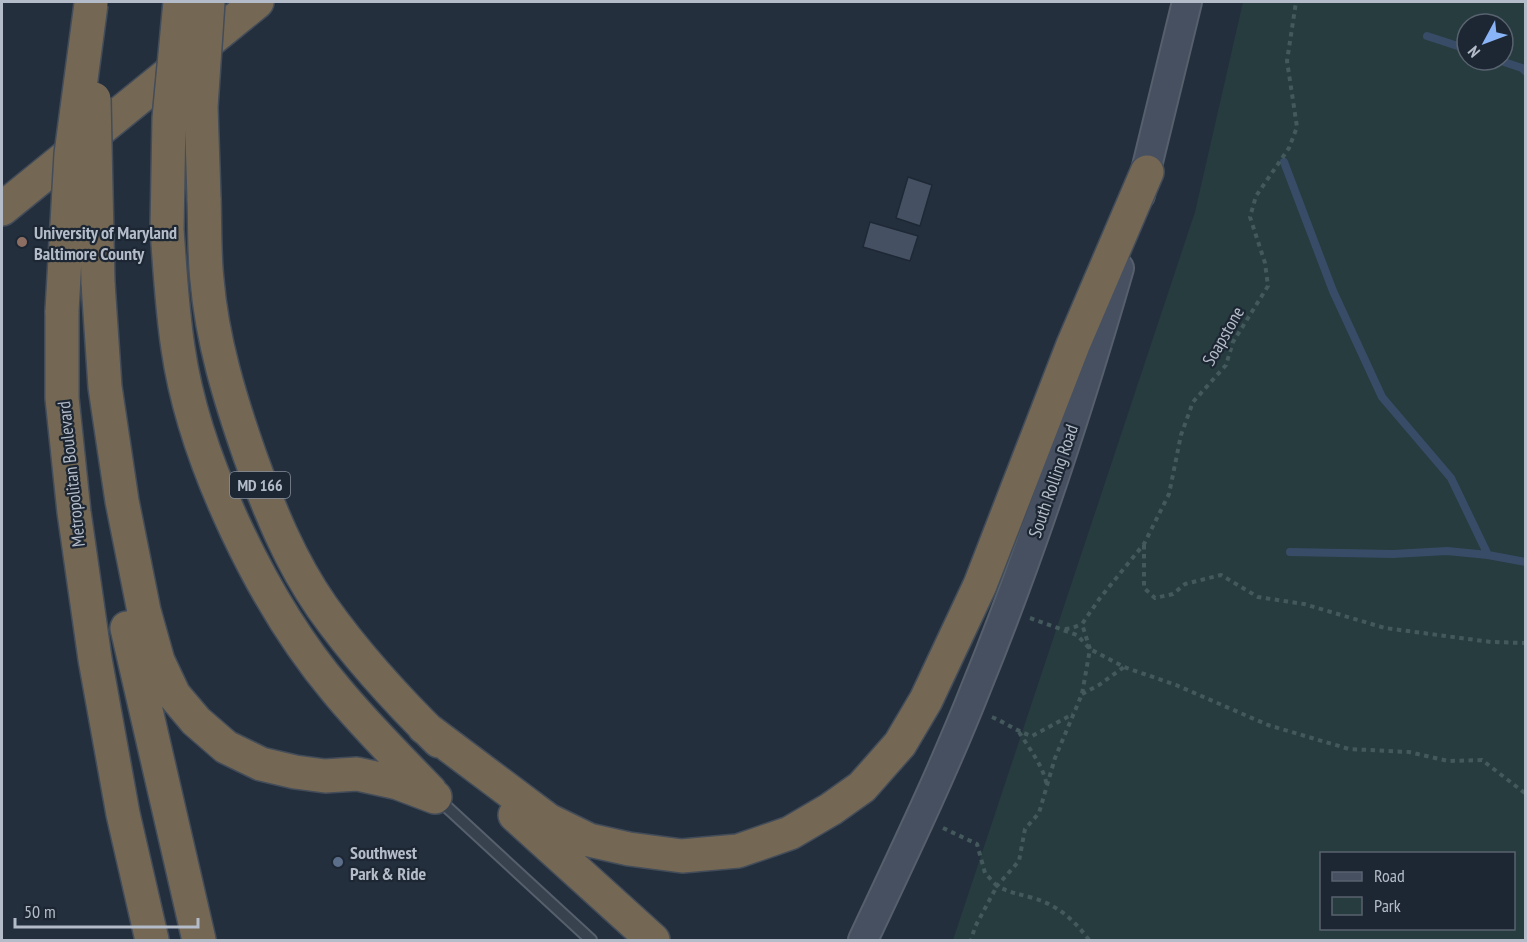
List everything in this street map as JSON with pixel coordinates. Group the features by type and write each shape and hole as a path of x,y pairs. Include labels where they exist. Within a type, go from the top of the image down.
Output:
{"highway":[{"path":"180,2 169,118 167,230 178,349 196,428 226,505 253,562 293,631 336,690 382,742 435,796"},
{"name":"MD 166","path":"208,2 201,107 207,279 216,342 234,410 286,547 321,606 365,663 424,727 536,835 653,940"},
{"path":"2,209 257,2"},
{"path":"92,3 80,297 84,392 100,506 200,940"},
{"name":"Metropolitan Boulevard","path":"92,3 70,154 80,297 62,398 74,512 95,659 123,814 152,940"},
{"path":"424,727 548,820 589,840 629,849 682,856 738,851 790,832 831,809 862,787 900,744 926,700 980,585 1072,345 1147,172"},
{"path":"80,297 105,387 122,501 144,611 158,661 174,695 196,721 226,747 261,764 315,775 357,774 398,783 435,796"}],"main road":[{"name":"South Rolling Road","path":"863,940 969,707 1023,567 1084,389 1147,172 1187,2"}],"lane":[{"path":"435,796 591,940"}],"path":[{"name":"Soapstone","path":"1082,624 1144,544 1169,494 1181,435 1193,402 1226,365 1233,342 1268,286 1265,263 1250,217 1256,196 1289,148 1297,127 1287,61 1296,2"},
{"name":"Soapstone","path":"1144,544 1144,588 1155,598 1173,594 1185,584 1221,575 1258,597 1304,604 1385,628 1491,642 1526,643"},
{"path":"1007,609 1077,635 1090,649 1124,667 1195,693 1268,725 1349,749 1410,752 1448,761 1482,760 1526,794"},
{"path":"971,940 975,927 997,886 1019,861 1025,830 1039,813 1054,758 1082,694 1090,649 1082,624 1072,628 1061,628"},
{"path":"1082,694 1124,667"},
{"path":"969,707 1012,725 1019,732 1038,760 1045,776 1047,790"},
{"path":"1019,732 1032,736 1074,714"},
{"path":"920,818 977,844 985,873 997,886 1010,893 1032,897 1051,904 1074,921 1089,940"}],"green space":[{"path":"1243,2 1525,2 1525,940 953,940 1195,212"}],"building":[{"path":"908,177 932,185 920,226 896,218"},
{"path":"870,222 918,236 910,261 863,247"}],"waterway":[{"path":"1427,36 1455,45"},
{"path":"1515,66 1526,72"},
{"path":"1284,162 1333,291 1382,397 1451,478 1488,555"},
{"path":"1290,552 1393,554 1447,551 1526,562"}],"place":[{"name":"University of Maryland Baltimore County","path":"22,242"},
{"name":"Southwest Park & Ride","path":"338,862"}]}
